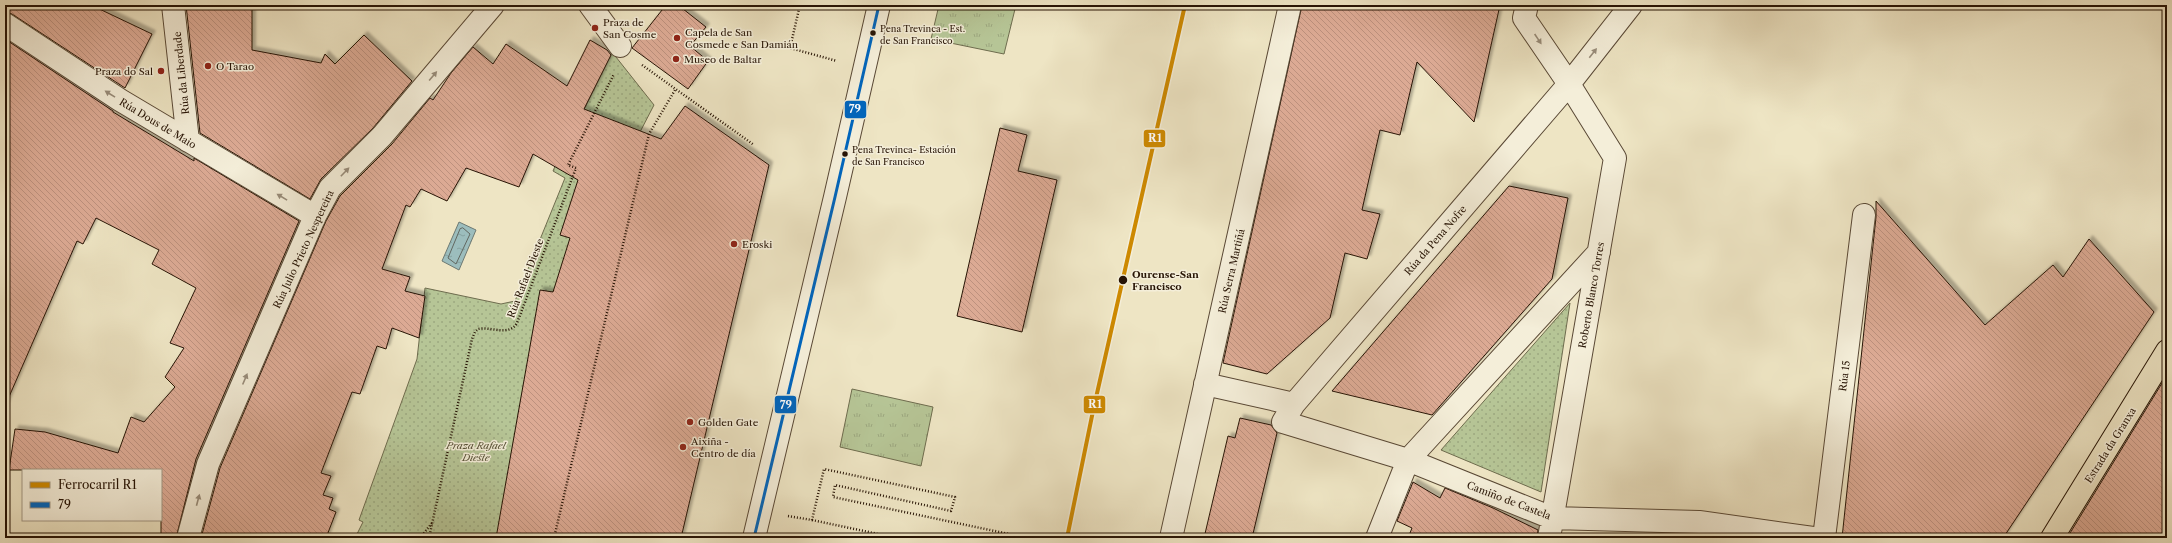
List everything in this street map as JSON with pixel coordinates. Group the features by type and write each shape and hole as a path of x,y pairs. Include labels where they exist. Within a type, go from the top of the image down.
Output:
{"main road":[{"name":"Estrada da Granxa","path":"2052,538 2167,351"}],"street":[{"name":"Rúa da Liberdade","path":"173,5 188,141"},
{"name":"Rúa Julio Prieto Nespereira","path":"188,538 208,464 316,216 330,188 382,136 493,5"},
{"path":"590,5 623,49"},
{"path":"754,538 879,5"},
{"name":"Rúa Serra Martiñá","path":"1171,538 1290,5"},
{"name":"Roberto Blanco Torres","path":"1527,5 1524,18 1569,84 1615,158 1551,528"},
{"name":"Rúa da Pena Nofre","path":"1294,404 1569,84 1631,5"},
{"name":"Rúa Dous de Maio","path":"5,24 76,73 316,216"},
{"name":"Rúa 15","path":"1824,538 1864,215"},
{"path":"1377,538 1408,460 1599,252"},
{"path":"1205,384 1294,404"},
{"name":"Camiño de Castela","path":"1294,404 1283,422 1408,460 1551,528 1699,522 1812,538"}],"path":[{"path":"800,5 790,48 864,68"},
{"path":"623,49 675,90 754,145"},
{"name":"Rúa Rafael Dieste","path":"429,538 475,332 482,328 509,330 514,328 517,324 576,168 568,165 623,49"},
{"path":"554,538 649,134 675,90"},
{"path":"812,520 824,469 955,497 951,511 835,485 832,497 1028,538"},
{"path":"760,510 898,538"},
{"path":"420,538 433,522"}],"green space":[{"path":"939,5 1016,5 1004,54 931,39"},
{"name":"Praza Rafael Dieste","path":"612,52 654,105 640,132 544,538 355,538 363,522 359,520 417,359 425,288 501,304 515,301 565,178 553,171 566,141 568,142"},
{"path":"1570,303 1541,492 1441,450"},
{"path":"852,389 933,407 921,466 840,447"}],"water":[{"path":"459,222 476,230 459,270 442,261"}],"building":[{"path":"5,5 91,5 152,34 125,88 12,14 5,12"},
{"path":"186,5 252,5 252,50 321,63 325,54 335,64 364,35 412,81 373,128 321,179 310,199 200,133"},
{"path":"666,5 678,5 706,27 690,46 708,61 688,89 632,48"},
{"path":"1302,5 1500,5 1474,122 1417,62 1400,135 1380,130 1362,210 1380,214 1367,259 1345,253 1330,318 1267,374 1223,363"},
{"path":"5,39 113,112 194,161 194,158 299,221 196,459 176,538 161,538 162,469 9,470 15,429 45,432 118,453 131,417 144,422 175,387 165,377 184,348 170,343 196,288 152,264 159,250 96,218 83,244 77,241 5,406"},
{"path":"590,40 607,50 611,55 584,109 661,139 685,106 769,165 681,538 496,538 540,290 553,292 570,238 560,235 578,180 533,154 519,187 466,168 447,201 421,189 410,207 406,205 382,269 410,277 405,291 425,296 419,338 392,328 386,349 377,346 360,394 352,392 321,473 331,476 323,495 333,498 329,509 336,512 326,538 201,538 220,468 326,221 340,196 392,144 430,98 433,100 451,73 473,47 493,64 506,44 567,86"},
{"path":"1000,128 1027,135 1018,171 1057,180 1022,332 957,316"},
{"path":"1509,186 1568,198 1552,279 1432,415 1332,391"},
{"path":"1876,201 1985,325 2053,265 2063,277 2089,239 2154,312 2003,538 1842,538 1876,217"},
{"path":"2167,375 2167,538 2067,538"},
{"path":"1240,418 1271,425 1277,433 1252,538 1204,538 1228,436 1235,438"},
{"path":"1413,482 1440,498 1445,488 1493,508 1538,530 1537,538 1408,538 1412,528 1397,521"}],"rail line":[{"name":"R1","path":"1067,538 1093,411 1185,5"}],"transit line":[{"name":"79","path":"754,538 879,5"}],"place":[{"name":"Praza de San Cosme","path":"595,28"},
{"name":"Pena Trevinca - Est. de San Francisco","path":"873,33"},
{"name":"Capela de San Cosmede e San Damián","path":"677,38"},
{"name":"Museo de Baltar","path":"676,59"},
{"name":"O Tarao","path":"208,66"},
{"name":"Praza do Sal","path":"161,71"},
{"name":"Pena Trevinca- Estación de San Francisco","path":"845,154"},
{"name":"Eroski","path":"734,244"},
{"name":"Ourense-San Francisco","path":"1123,280"},
{"name":"Golden Gate","path":"690,422"},
{"name":"Aixiña - Centro de día","path":"683,447"}]}
